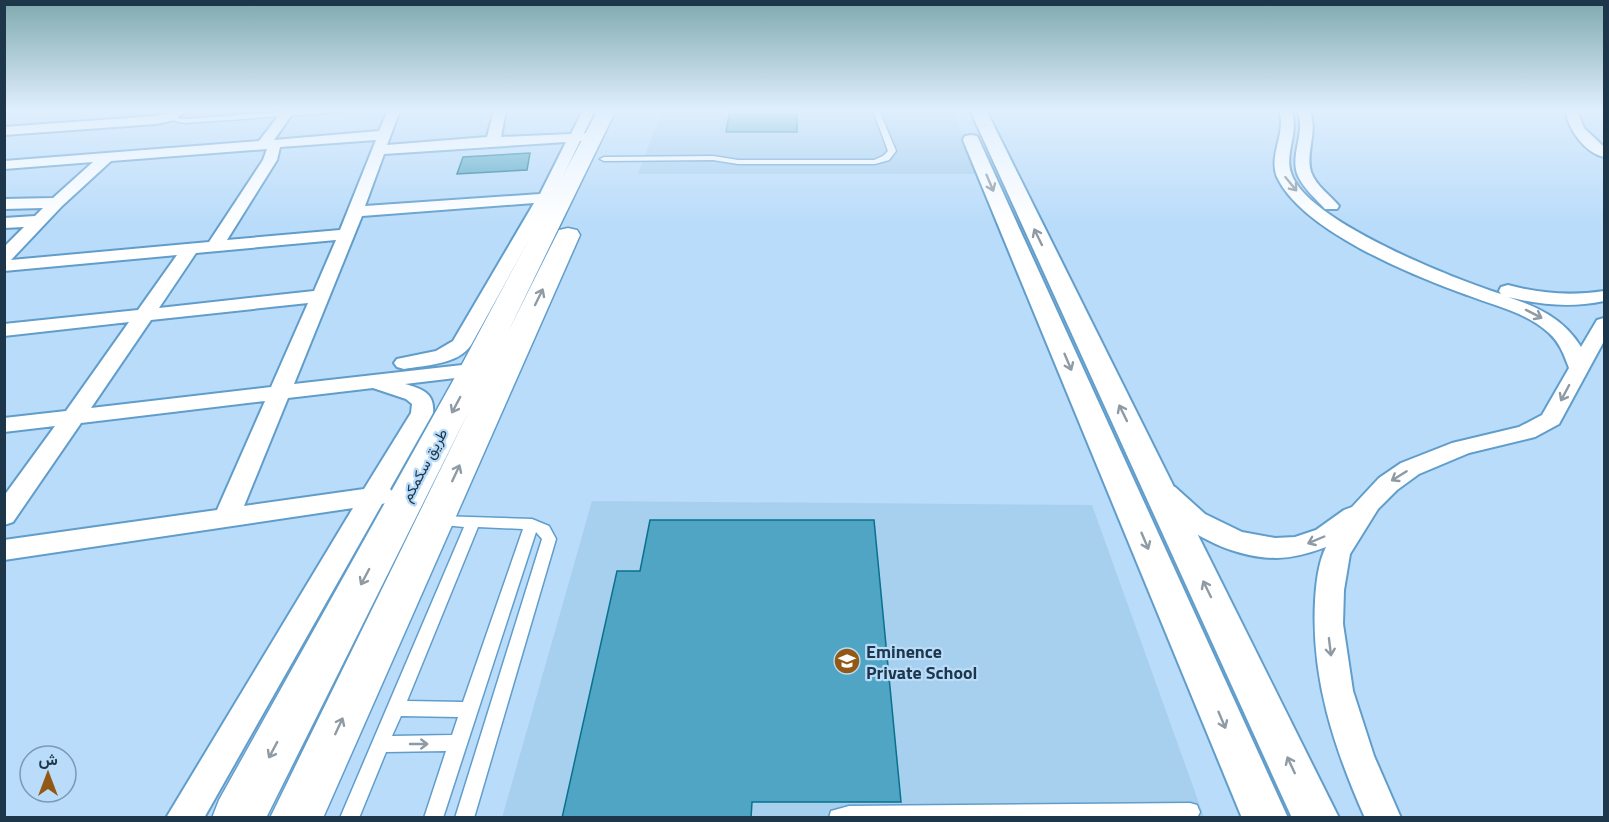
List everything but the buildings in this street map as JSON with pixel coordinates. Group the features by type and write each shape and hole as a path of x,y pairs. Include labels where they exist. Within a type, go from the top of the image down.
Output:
{"main road":[{"name":"طريق سكمكم","path":"238,818 410,491 489,368 481,332 583,148"},
{"name":"طريق سكمكم","path":"296,818 434,521 489,368 586,148"}],"street":[{"path":"64,160 74,148"},
{"path":"4,165 215,148"},
{"path":"215,246 270,160 274,148"},
{"path":"227,517 347,234 380,148"},
{"path":"975,148 1265,818"},
{"path":"996,148 1316,818"},
{"path":"1283,148 1282,172 1288,183 1334,224 1395,259 1464,288 1531,312 1547,321 1566,339 1574,351 1579,368"},
{"path":"1305,148 1302,165 1305,174 1330,205 1353,222 1425,261 1501,290 1547,300 1580,301 1605,296"},
{"path":"4,257 57,203 107,157"},
{"path":"355,212 554,197"},
{"path":"4,204 57,203"},
{"path":"4,224 41,221"},
{"path":"4,266 347,234"},
{"path":"4,516 191,248"},
{"path":"4,330 320,296"},
{"path":"1154,478 1169,497 1200,524 1216,533 1257,546 1298,546 1315,541 1338,530 1389,482 1420,463 1484,441 1528,434 1540,429 1551,419 1605,324"},
{"path":"404,363 450,353 481,332"},
{"path":"4,425 489,368"},
{"path":"184,818 424,408 420,398 414,394 372,381"},
{"path":"4,550 410,491"},
{"path":"1363,507 1335,554 1328,628 1336,687 1355,751 1383,818"}],"lane":[{"path":"672,148 738,162 875,162 886,158 892,151 891,148"},
{"path":"434,521 532,524 539,526 548,534 548,545 464,818"},
{"path":"349,818 473,523"},
{"path":"433,818 532,524"},
{"path":"395,708 469,710"},
{"path":"380,744 458,743"},
{"path":"838,818 849,815 1190,812"}],"shaded area":[{"path":"648,148 968,148 978,174 638,174"},
{"name":"Eminence Private School","path":"592,501 1092,505 1204,817 502,818"}],"place":[{"name":"Eminence Private School","path":"847,661"}]}
